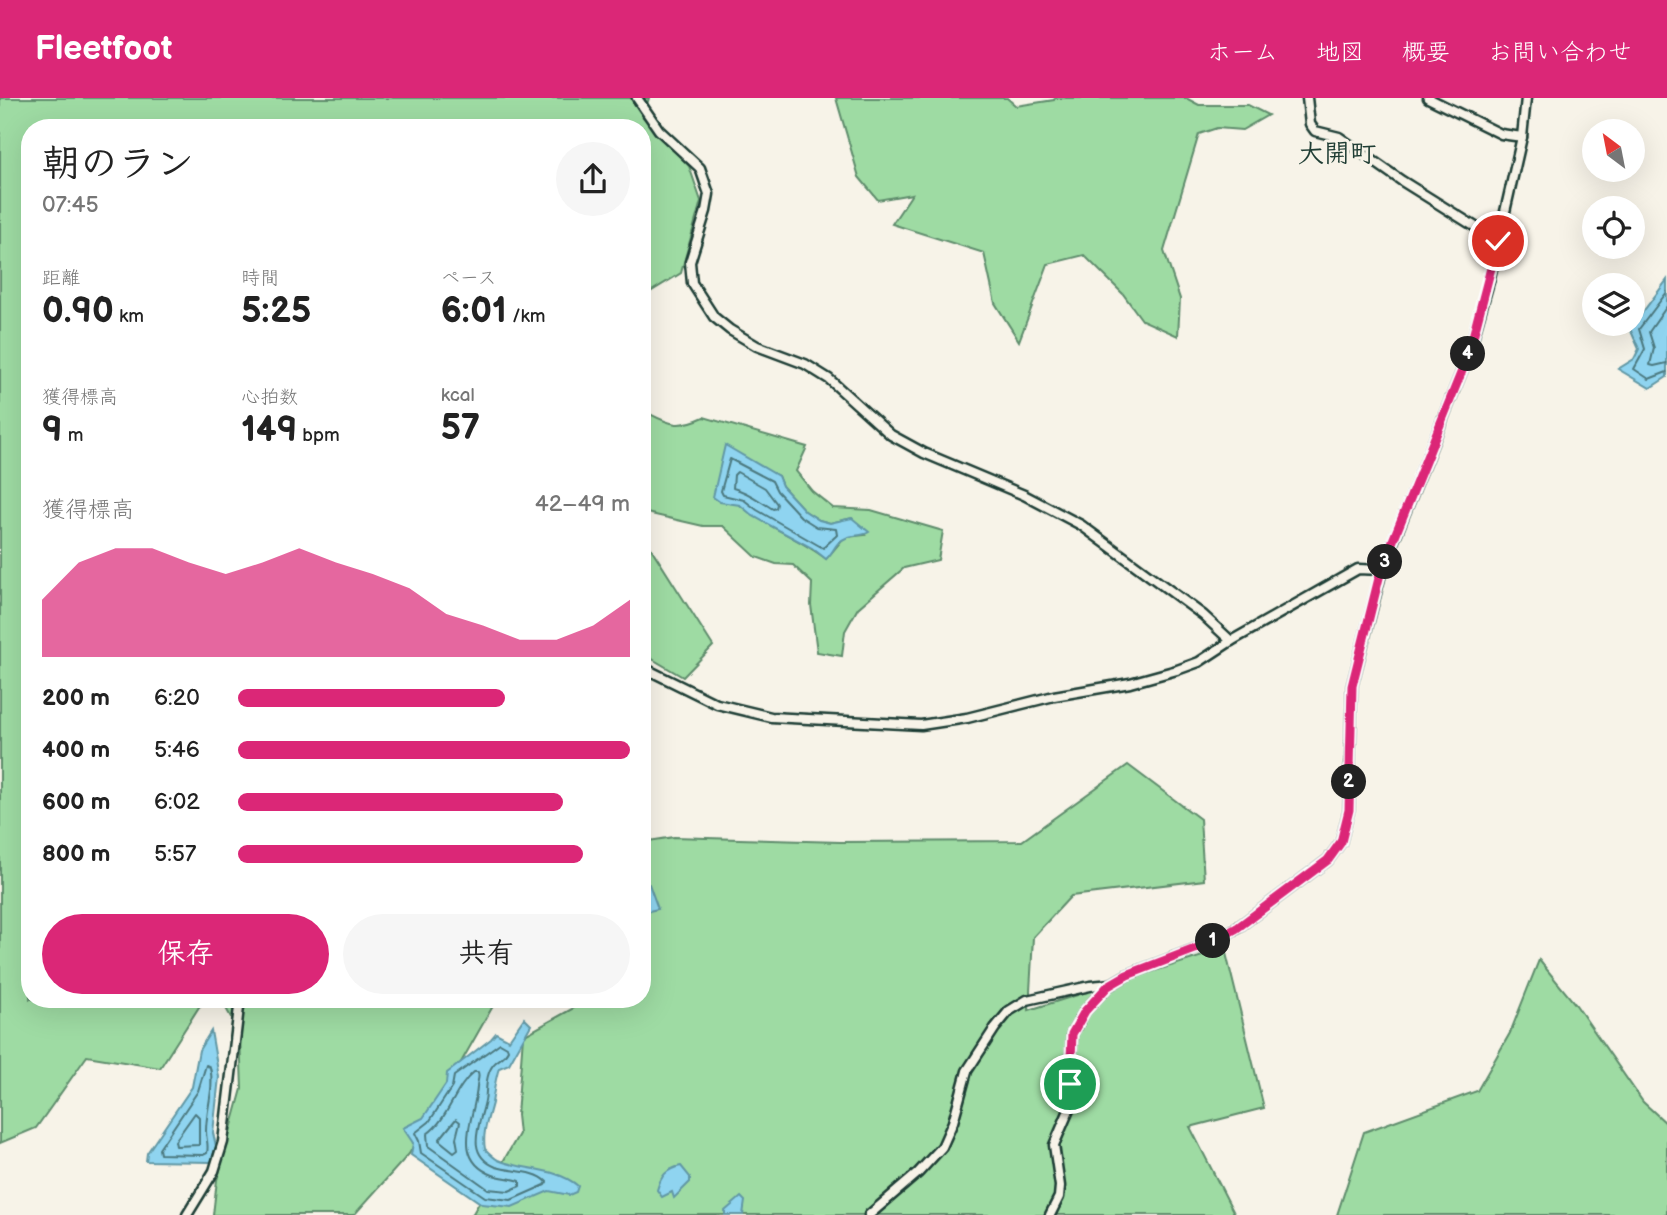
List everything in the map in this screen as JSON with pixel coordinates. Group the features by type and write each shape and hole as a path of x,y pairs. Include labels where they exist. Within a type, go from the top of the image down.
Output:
{"street":[{"path":"637,98 659,130 700,168 709,194 690,262 692,282 714,317 757,346 804,364 829,379 891,435 924,453 1024,495 1081,525 1203,615 1231,641"},
{"path":"1307,98 1308,117 1315,131 1339,137 1498,241"},
{"path":"1428,98 1501,134 1522,137"},
{"path":"1050,1215 1059,1197 1054,1145 1069,1110 1072,1034 1085,1011 1112,984 1127,975 1208,944 1237,928 1328,860 1341,842 1349,810 1352,686 1381,570 1468,356 1522,137 1526,98"},
{"path":"651,671 717,704 771,717 921,725 967,718 1054,696 1130,683 1177,670 1199,662 1358,569 1381,570"},
{"path":"869,1215 918,1173 942,1147 953,1122 967,1071 1009,1011 1027,1000 1090,986 1112,984"},
{"path":"187,1215 214,1171 223,1142 239,1008"}],"green space":[{"path":"0,98 649,98 643,117 645,119 21,119 21,1008 198,1008 160,1068 87,1056 36,1128 0,1143"},
{"path":"836,98 1007,98 1016,106 1055,98 1186,98 1199,105 1248,105 1268,115 1242,130 1217,128 1199,134 1164,251 1180,299 1178,336 1142,320 1123,294 1084,255 1048,264 1019,341 995,303 984,253 892,224 912,194 878,200 859,177"},
{"path":"651,126 689,166 701,201 681,273 651,291"},
{"path":"651,414 679,424 704,417 807,447 796,471 812,491 833,508 871,510 943,531 938,560 904,568 858,608 845,631 842,656 817,652 811,605 812,583 793,565 776,564 756,557 723,526 703,526 651,514","holes":["763,469 778,476 782,486 805,511 819,520 830,523 852,518 865,535 842,540 826,559 740,505"]},
{"path":"651,548 713,646 683,677 651,658"},
{"path":"1128,765 1200,819 1204,880 1071,896 1033,937 1029,1010 1225,949 1264,1108 1190,1127 1235,1215 472,1215 519,1134 517,1115 523,1036 572,1008 651,1008 651,841 674,837 840,842 1022,841"},
{"path":"1539,960 1576,1005 1643,1102 1667,1124 1667,1215 1337,1215 1364,1132 1477,1091 1510,1033"},
{"path":"226,1008 492,1008 409,1154 354,1215 213,1215 217,1180 242,1089 240,1034"}],"water":[{"path":"1667,280 1667,377 1650,388 1618,369 1634,359 1639,349 1633,336 1645,336 1645,309"},
{"path":"725,445 778,476 782,486 805,511 819,520 830,523 852,518 869,532 842,540 826,559 812,548 753,516 740,505 720,502 713,497"},
{"path":"651,890 658,909 651,911"},
{"path":"524,1018 531,1025 509,1064 499,1068 485,1132 485,1149 498,1160 560,1175 578,1186 576,1192 569,1195 549,1191 512,1207 482,1204 411,1155 413,1143 403,1128 423,1118 446,1084 447,1073 496,1033 509,1040"},
{"path":"211,1031 219,1077 213,1133 216,1146 211,1162 146,1161 147,1153 192,1087 199,1050"},
{"path":"681,1166 690,1177 690,1182 674,1198 672,1192 662,1197 657,1190 662,1177 671,1169"},
{"path":"741,1197 745,1201 743,1215 725,1215 725,1211"}],"district":[{"name":"大開町","path":"1337,153"}],"route":[{"path":"1070,1084 1072,1034 1085,1011 1108,986 1127,975 1208,944 1237,928 1328,860 1341,842 1349,810 1352,686 1381,570 1468,356 1498,241"}]}
